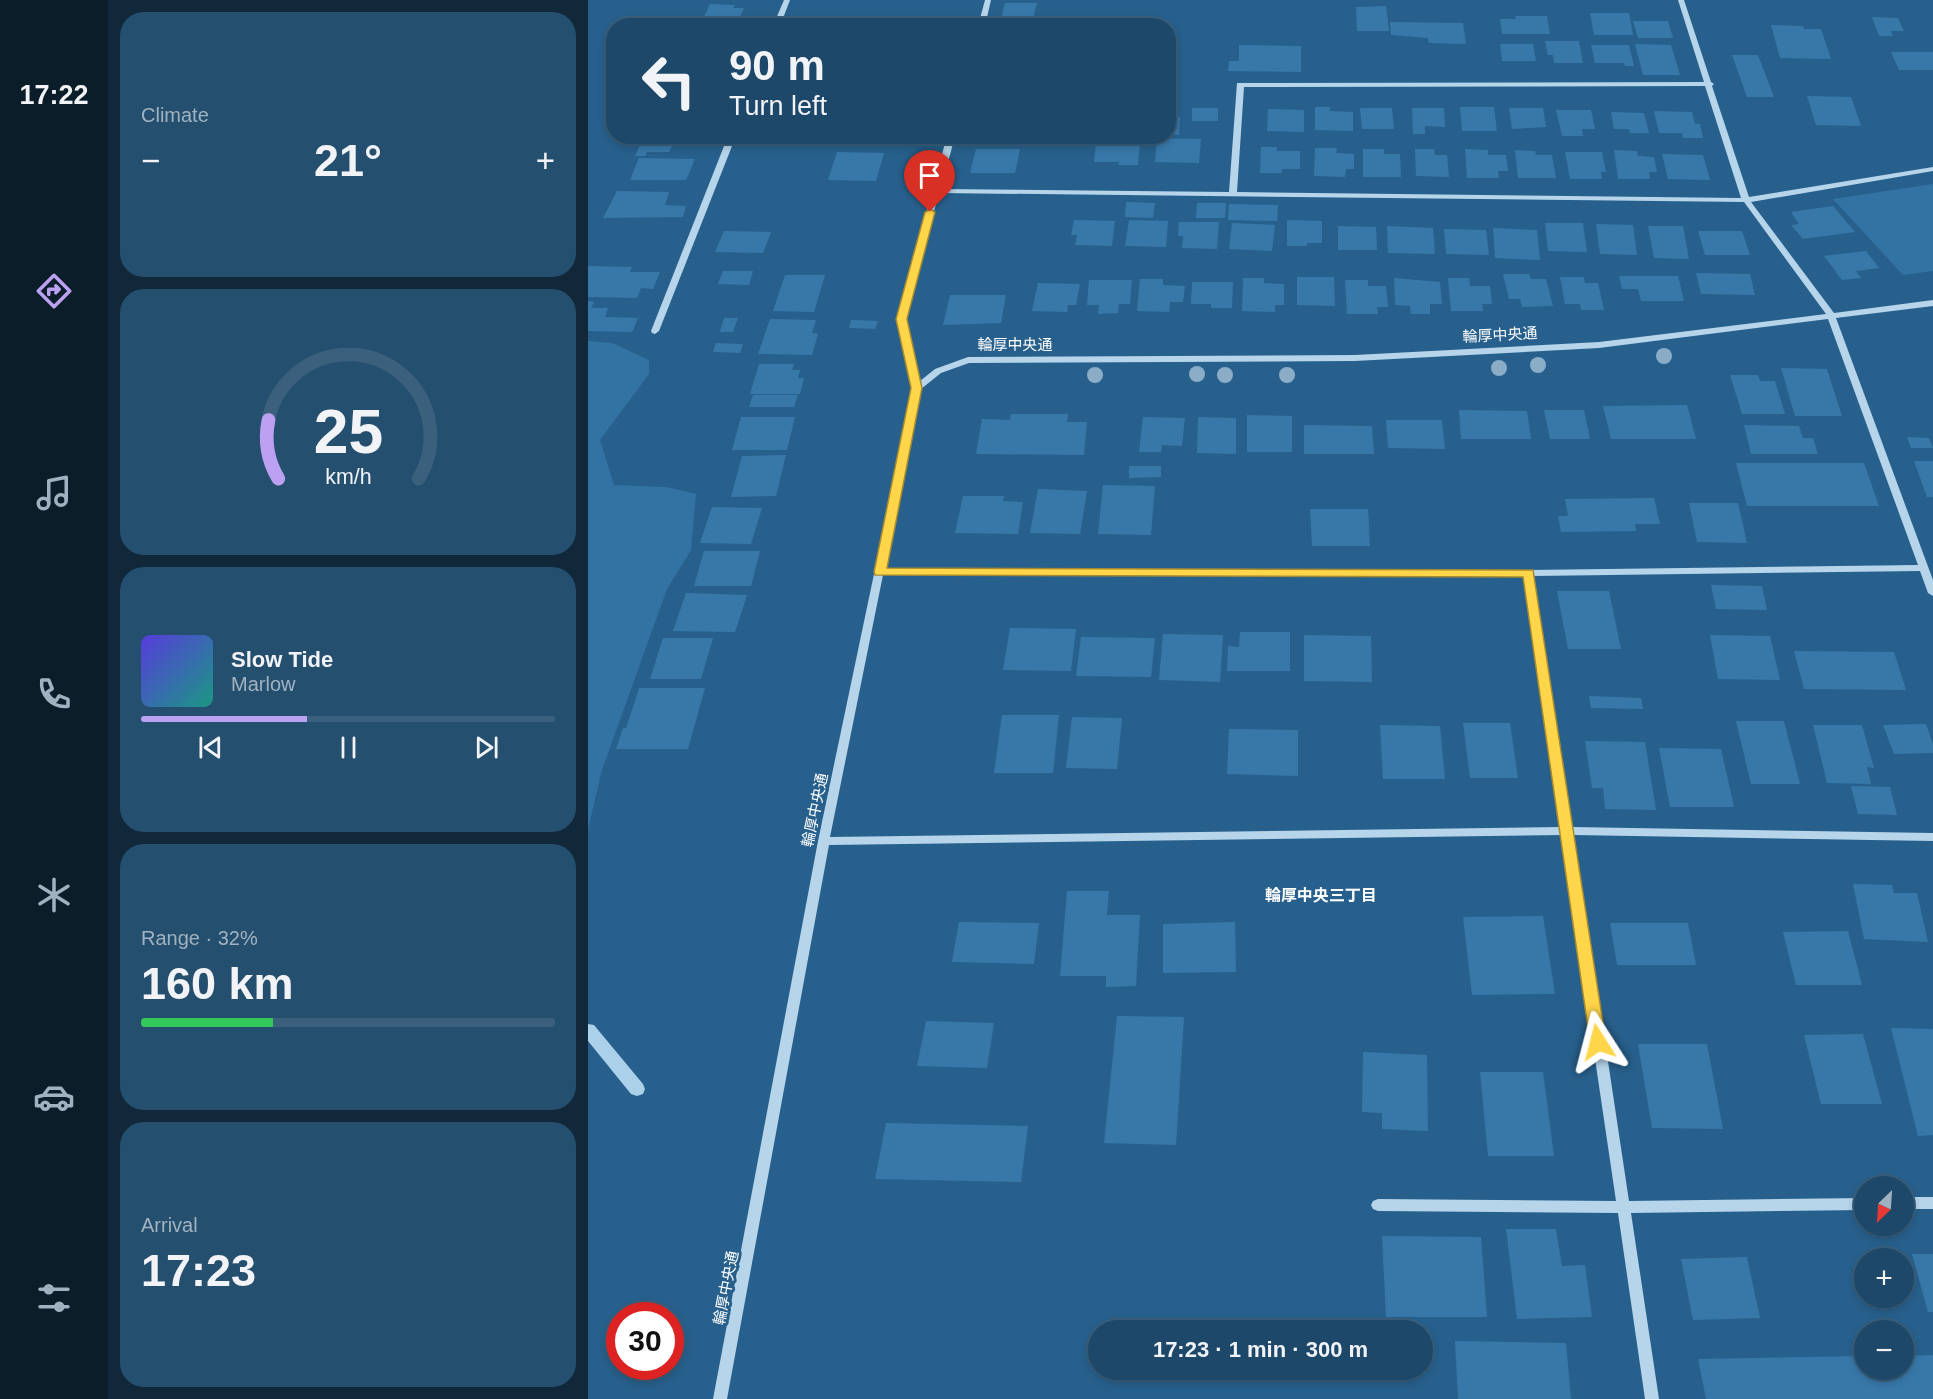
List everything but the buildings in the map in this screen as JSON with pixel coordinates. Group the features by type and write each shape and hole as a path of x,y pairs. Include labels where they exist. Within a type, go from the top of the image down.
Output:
{"street":[{"path":"779,18 787,0"},
{"path":"983,18 988,0"},
{"path":"1681,0 1746,200 1831,315 1933,593"},
{"path":"1233,194 1240,85 1710,84"},
{"path":"655,331 729,144"},
{"path":"916,388 901,319 949,144"},
{"path":"936,191 1746,200 1933,169"},
{"name":"輪厚中央通","path":"720,1399 824,842 916,388 938,371 968,360 1354,358 1599,345 1933,303"},
{"path":"880,572 1529,573 1923,568"},
{"path":"1529,573 1652,1399"},
{"path":"824,842 1566,831 1933,837"},
{"path":"1914,1203 1933,1203"},
{"path":"1378,1205 1623,1207 1854,1204"}],"shaded area":[{"path":"1933,184 1933,271 1903,275 1833,199"},
{"path":"588,341 612,343 649,360 649,374 600,440 614,485 666,487 696,494 691,550 667,589 602,770 588,829"}],"waterway":[{"path":"588,1030 637,1089"}],"district":[{"name":"輪厚中央三丁目","path":"1321,895"}],"route":[{"path":"930,212 901,319 916,388 880,572 1529,573 1598,1042"}]}
